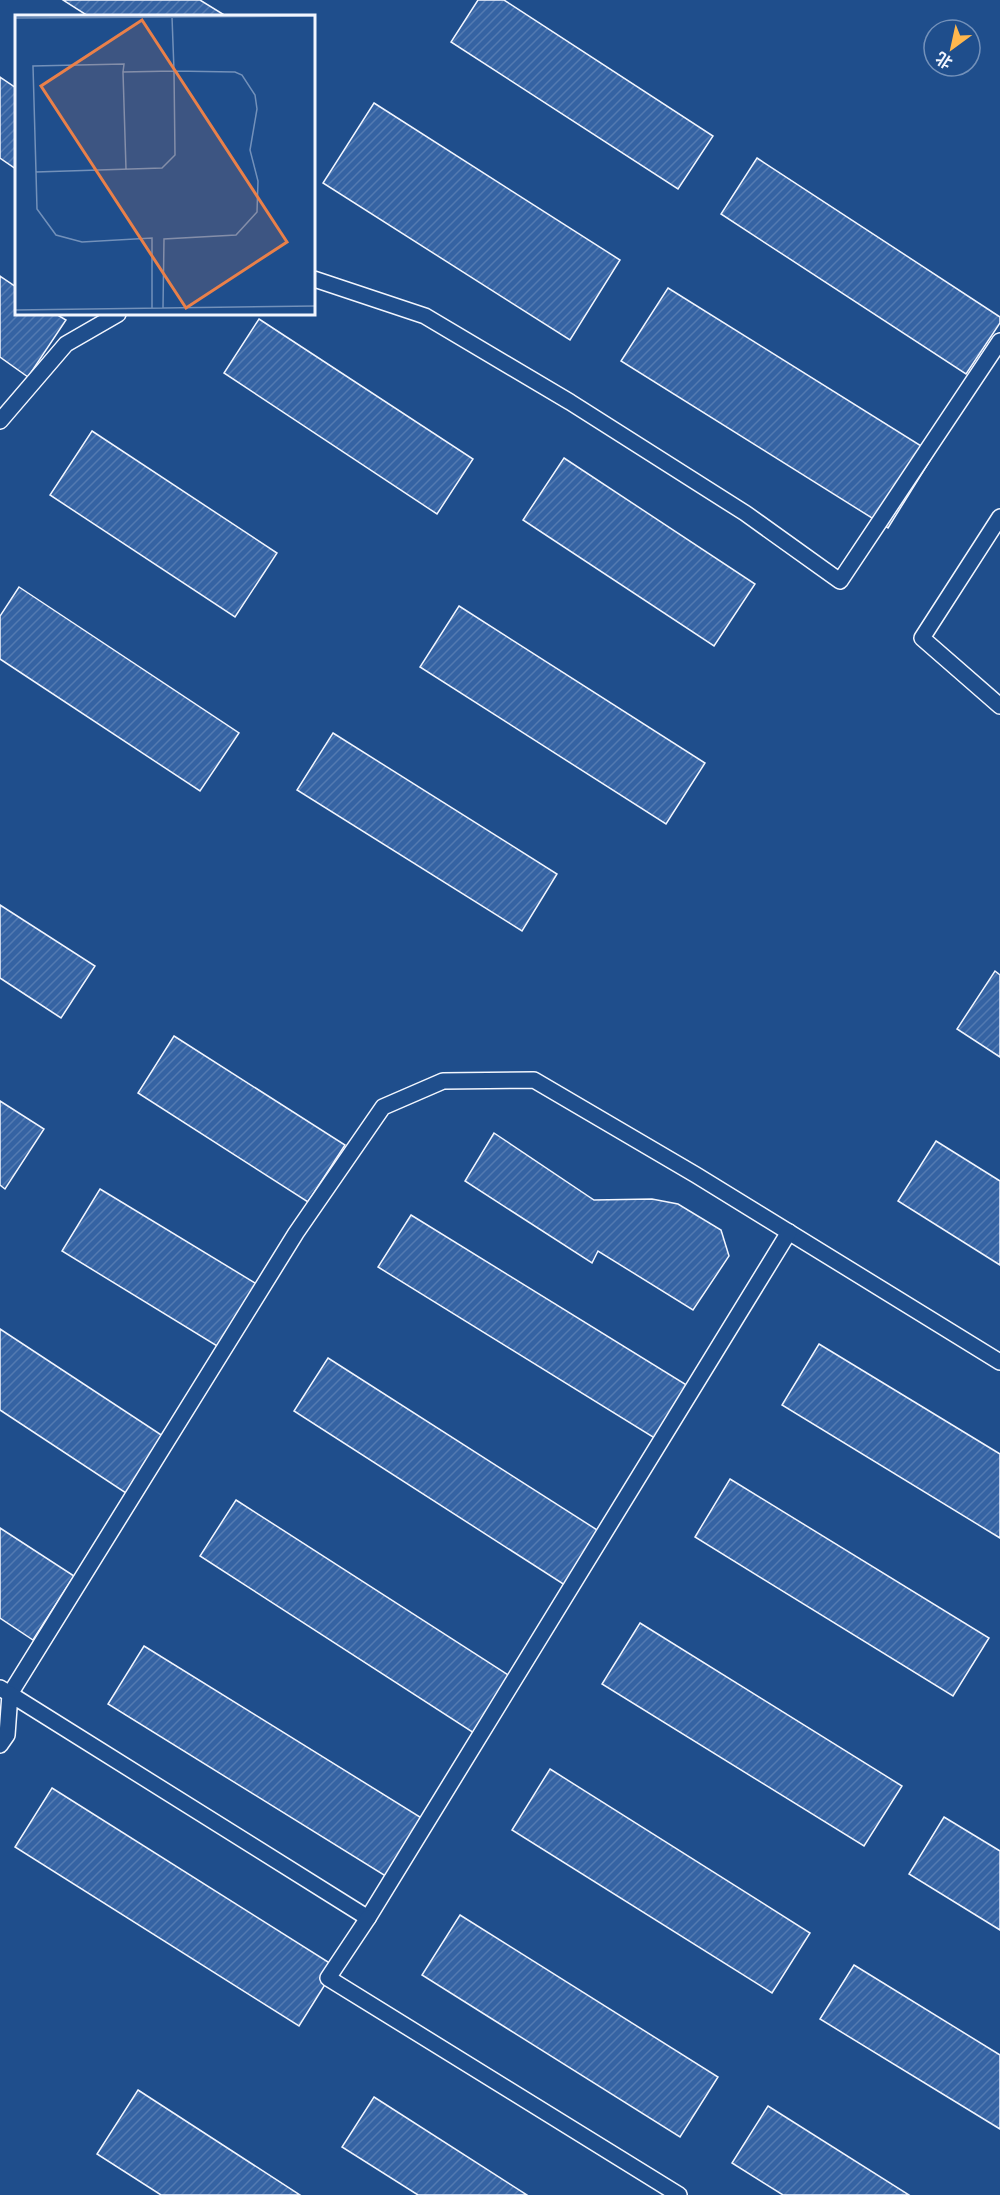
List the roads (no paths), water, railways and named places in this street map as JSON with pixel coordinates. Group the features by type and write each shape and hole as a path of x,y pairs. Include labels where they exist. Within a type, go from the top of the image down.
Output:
{"lane":[{"path":"315,279 425,316 580,408 745,513 840,581 1000,341"},
{"path":"0,421 66,344 116,315"},
{"path":"1000,517 922,638 1000,706"},
{"path":"0,1745 7,1735 5,1691 296,1233 383,1107 443,1081 534,1080 789,1232 1000,1362"},
{"path":"680,2195 328,1978 368,1918 789,1232"},
{"path":"5,1691 368,1918"}]}
